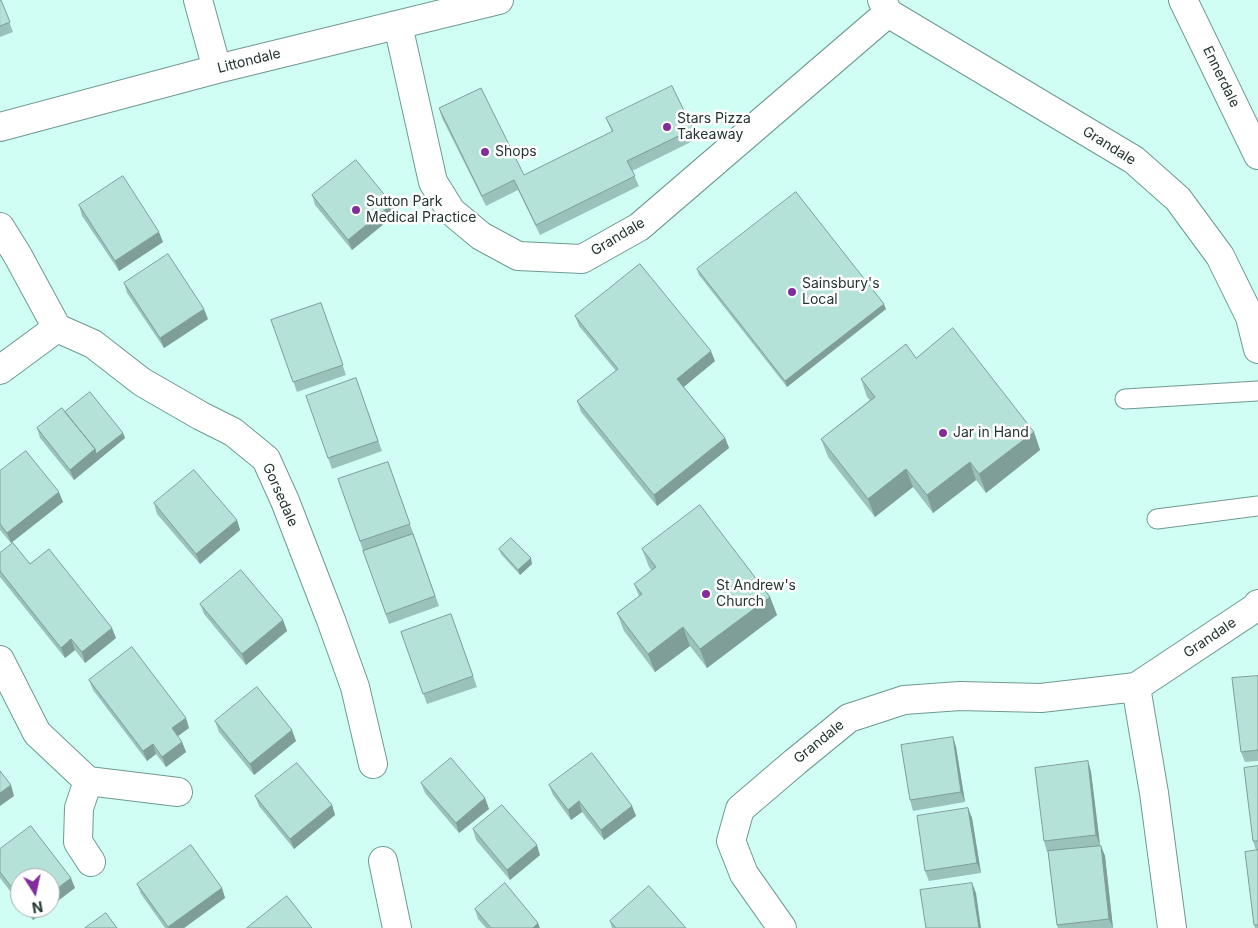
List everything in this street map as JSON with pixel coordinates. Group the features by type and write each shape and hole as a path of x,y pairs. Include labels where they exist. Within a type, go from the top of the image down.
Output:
{"street":[{"path":"198,0 217,69"},
{"name":"Littondale","path":"0,127 217,69 499,0"},
{"name":"Ennerdale","path":"1183,0 1258,155"},
{"name":"Grandale","path":"398,25 433,182 451,211 481,236 518,256 582,259 639,227 885,7 1134,160 1178,199 1220,256 1250,317 1258,349"},
{"path":"0,227 57,328 0,370"},
{"name":"Gorsedale","path":"57,328 93,344 142,382 233,432 266,460 289,510 355,687 373,764"},
{"name":"Grandale","path":"782,928 744,874 731,841 740,809 849,718 904,700 960,696 1041,698 1136,687 1214,637 1258,604"},
{"path":"0,660 37,734 88,781 178,792"},
{"path":"1136,687 1154,793 1172,928"},
{"path":"88,781 79,808 78,842 91,862"},
{"path":"383,861 397,928"}],"lane":[{"path":"1126,399 1258,391"},
{"path":"1157,519 1258,506"}],"building":[{"path":"0,0 10,22 0,26"},
{"path":"672,86 693,129 627,161 635,176 536,225 514,180 482,196 439,108 481,88 524,175 613,131 606,118"},
{"name":"Sutton Park Medical Practice","path":"356,160 392,204 348,240 312,195"},
{"path":"123,176 159,232 115,261 79,205"},
{"name":"Sainsbury's Local","path":"796,192 884,304 785,381 697,269"},
{"path":"168,254 204,309 160,338 124,283"},
{"path":"640,264 711,351 677,379 725,438 654,495 577,401 618,369 575,316"},
{"path":"321,303 343,365 293,382 271,320"},
{"name":"Jar in Hand","path":"953,328 1034,432 979,474 970,462 927,495 906,469 868,499 821,439 875,397 861,379 906,344 916,358"},
{"path":"356,378 378,441 328,458 306,396"},
{"path":"90,392 123,433 96,454 95,449 65,412"},
{"path":"62,408 95,449 70,470 37,428"},
{"path":"26,451 59,492 7,533 0,524 0,471"},
{"path":"388,462 410,524 360,541 338,479"},
{"path":"194,470 237,520 196,554 154,503"},
{"name":"St Andrew's Church","path":"700,505 770,597 700,649 683,627 648,654 617,613 642,594 634,584 656,567 642,549"},
{"path":"413,534 435,596 386,614 363,551"},
{"path":"511,538 531,558 518,570 499,549"},
{"path":"13,543 30,564 49,549 112,628 82,652 71,639 61,648 0,571 0,553"},
{"path":"241,570 283,620 242,654 200,604"},
{"path":"451,614 473,676 423,694 401,632"},
{"path":"132,647 186,718 172,728 182,742 162,757 153,744 143,751 89,680"},
{"path":"1258,676 1258,750 1241,752 1232,678"},
{"path":"257,687 292,730 250,764 215,721"},
{"path":"953,737 961,792 910,800 901,745"},
{"path":"592,753 632,806 601,830 579,801 568,810 549,785"},
{"path":"451,758 485,798 456,823 421,783"},
{"path":"1088,761 1096,835 1044,841 1035,768"},
{"path":"297,763 332,805 290,839 255,796"},
{"path":"1258,766 1258,841 1253,841 1244,768"},
{"path":"0,771 11,785 0,793"},
{"path":"502,805 537,845 507,870 473,829"},
{"path":"968,808 977,863 925,871 917,816"},
{"path":"31,826 71,878 60,886 60,868 10,868 10,885 0,872 0,849"},
{"path":"191,845 222,888 168,927 137,884"},
{"path":"1101,846 1109,919 1057,925 1048,851"},
{"path":"1258,850 1258,925 1254,925 1245,852"},
{"path":"505,883 538,923 533,928 491,928 475,909"},
{"path":"972,883 979,928 926,928 920,890"},
{"path":"649,886 686,928 616,928 610,921"},
{"path":"287,896 312,928 247,928"},
{"path":"106,913 117,928 85,928"}],"place":[{"name":"Stars Pizza Takeaway","path":"667,127"},
{"name":"Shops","path":"485,152"},
{"name":"Sutton Park Medical Practice","path":"356,210"},
{"name":"Sainsbury's Local","path":"792,292"},
{"name":"Jar in Hand","path":"943,433"},
{"name":"St Andrew's Church","path":"706,594"}]}
